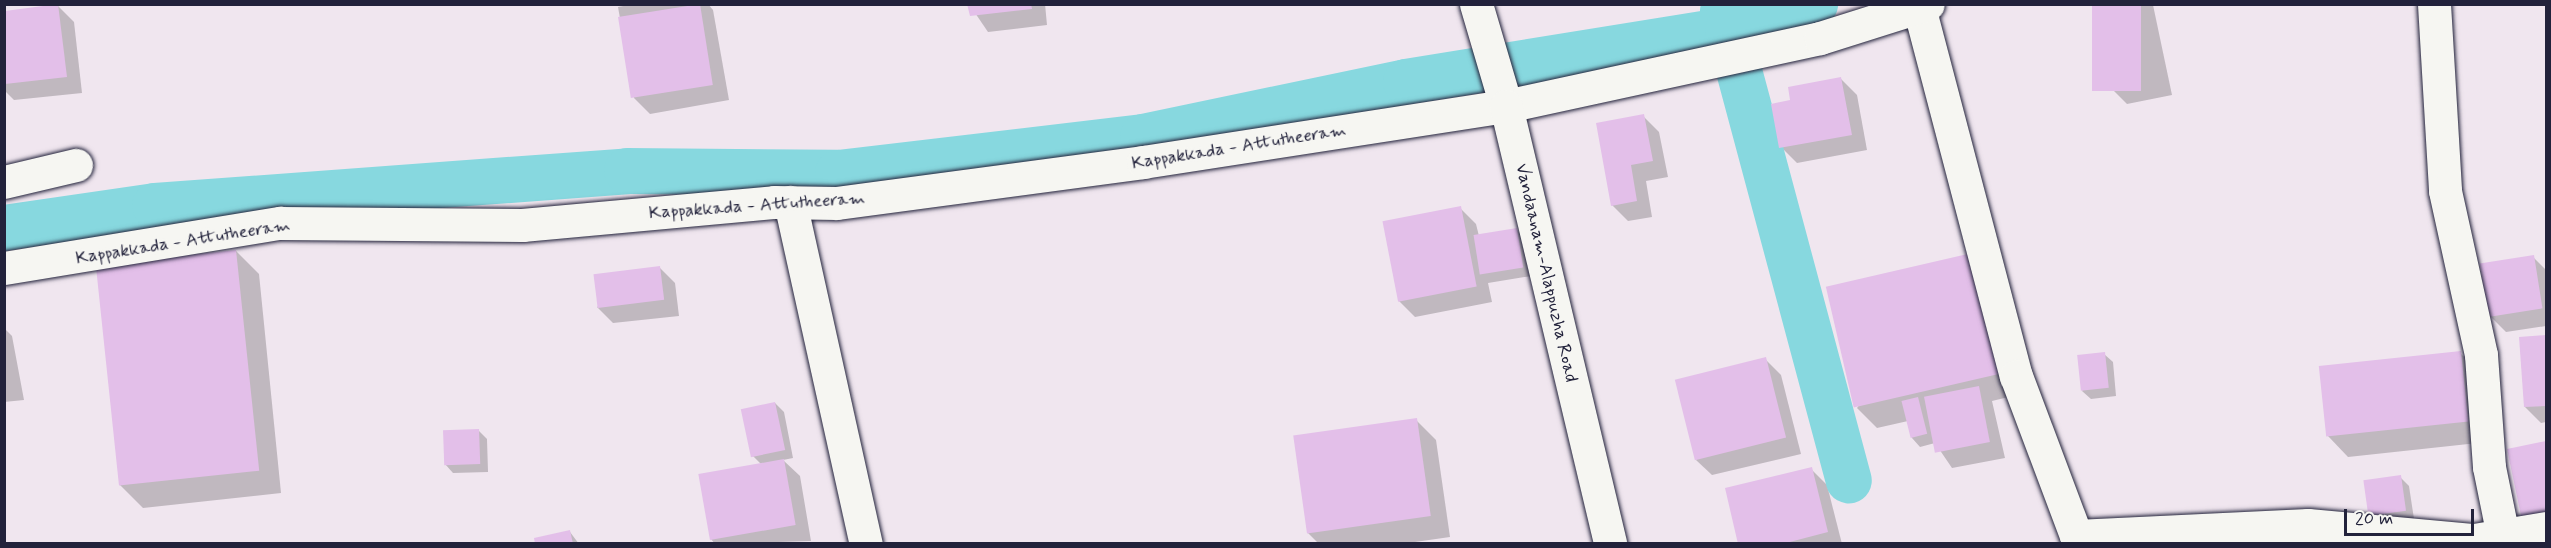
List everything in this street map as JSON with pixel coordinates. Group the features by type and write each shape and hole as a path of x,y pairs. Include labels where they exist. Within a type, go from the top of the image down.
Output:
{"street":[{"name":"Vandaanam-Alappuzha Road","path":"1476,4 1504,99 1610,543"},
{"path":"2434,4 2445,191 2481,355 2489,466 2502,536"},
{"path":"1924,6 2016,376 2076,536 2308,525 2474,540 2547,528"},
{"name":"Kappakkada - Attutheeram","path":"4,268 280,223 522,225 790,202 849,202 1504,99 1713,61 1766,50 1924,6"},
{"path":"4,182 76,165"},
{"path":"790,202 866,543"}],"building":[{"path":"58,4 67,77 5,84 5,11"},
{"path":"700,4 713,85 631,98 618,17"},
{"path":"967,4 1031,4 1032,9 970,16"},
{"path":"2092,4 2141,4 2141,91 2092,91"},
{"path":"1841,77 1852,135 1779,148 1771,104 1790,100 1788,87"},
{"path":"1644,114 1653,161 1631,165 1637,201 1611,206 1596,123"},
{"path":"1461,206 1477,286 1398,302 1382,221"},
{"path":"1517,228 1523,268 1480,274 1474,235"},
{"path":"236,250 259,471 119,486 96,265"},
{"path":"1972,253 2000,374 1854,408 1826,287"},
{"path":"2534,255 2542,308 2488,317 2480,264"},
{"path":"660,266 664,300 598,308 593,274"},
{"path":"2546,335 2546,406 2524,407 2519,337"},
{"path":"2461,351 2468,422 2326,437 2319,366"},
{"path":"2105,352 2109,388 2081,391 2077,355"},
{"path":"1766,357 1786,438 1695,460 1675,380"},
{"path":"1979,386 1990,442 1935,453 1924,397"},
{"path":"1918,397 1927,434 1911,438 1902,401"},
{"path":"775,402 785,450 751,457 741,409"},
{"path":"1417,418 1431,516 1307,533 1293,435"},
{"path":"479,429 480,464 444,465 443,430"},
{"path":"2546,441 2546,520 2523,525 2507,449"},
{"path":"784,459 796,525 710,540 698,474"},
{"path":"1812,467 1828,532 1782,544 1738,544 1725,488"},
{"path":"2401,475 2406,511 2368,516 2363,480"},
{"path":"570,530 573,544 535,544 534,538"}],"waterway":[{"path":"4,228 155,206 627,171 838,173 1143,137 1406,82 1728,30 1815,4"},
{"path":"1723,11 1849,480"}]}
